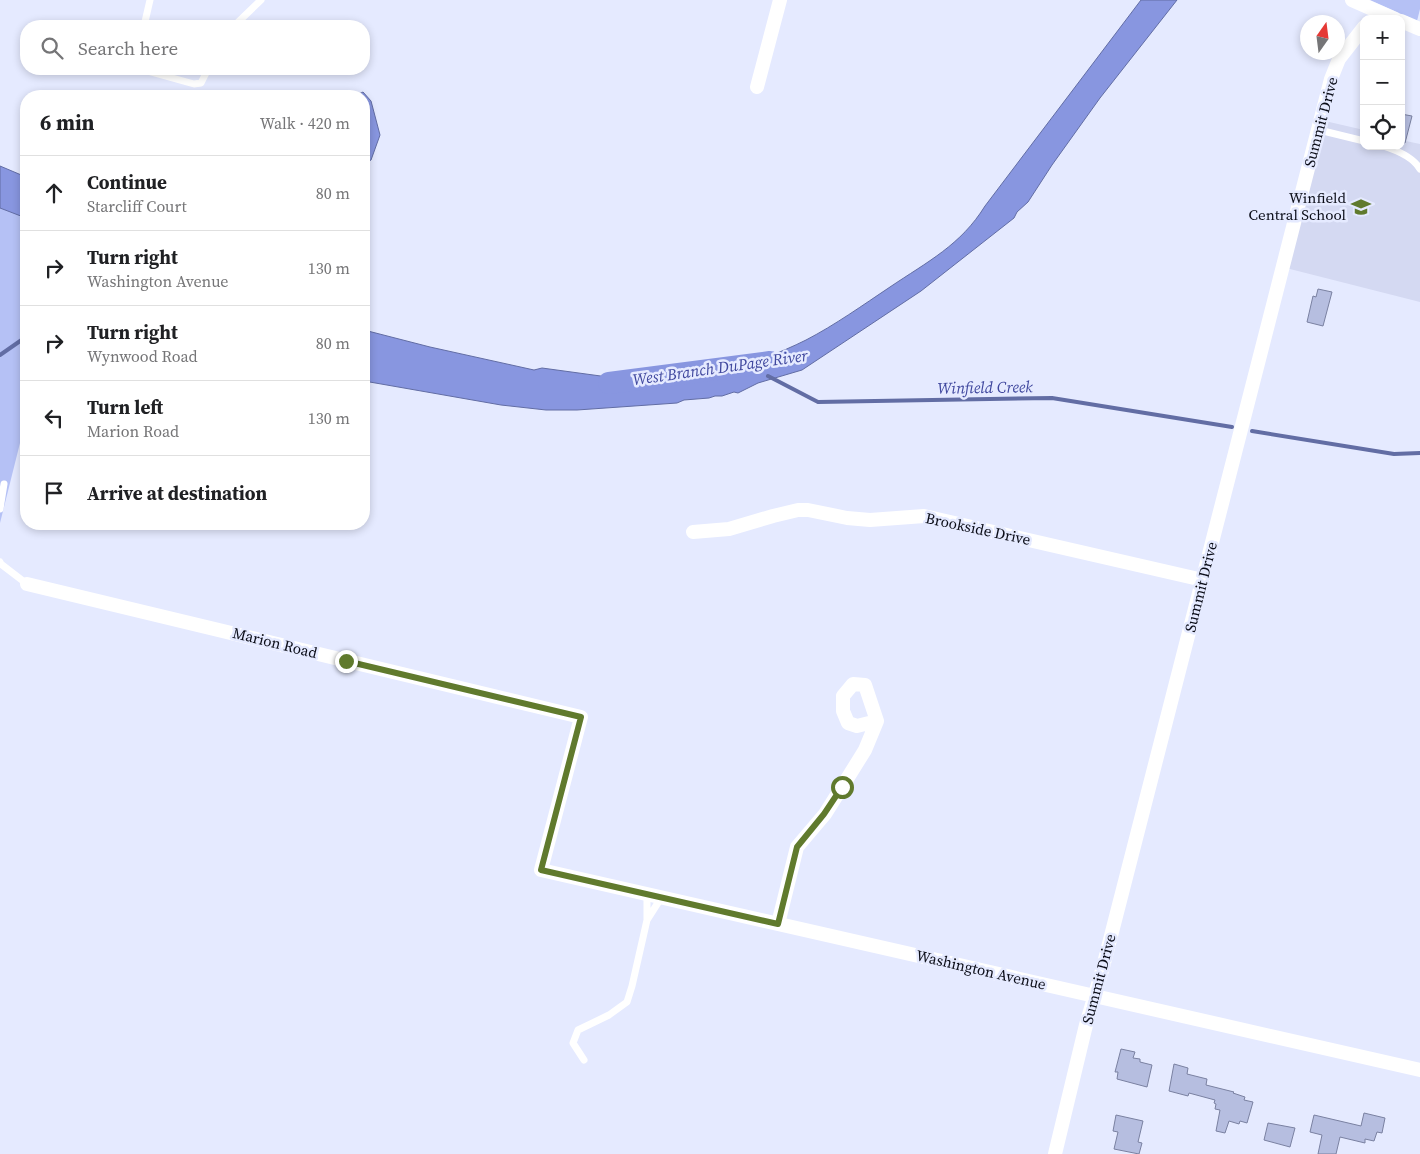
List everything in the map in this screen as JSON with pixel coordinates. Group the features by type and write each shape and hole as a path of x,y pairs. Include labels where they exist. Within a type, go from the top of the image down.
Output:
{"street":[{"path":"757,87 780,0"},
{"path":"1352,0 1376,15"},
{"path":"1405,23 1420,29"},
{"name":"Summit Drive","path":"1055,1154 1094,996 1331,79 1339,59 1360,32"},
{"name":"Brookside Drive","path":"693,532 729,530 798,510 870,520 924,516 1203,580"},
{"name":"Marion Road","path":"27,584 581,717 541,870"},
{"path":"778,924 797,847 824,814 847,780 865,750 877,721"},
{"name":"Washington Avenue","path":"541,870 1420,1070"}],"lane":[{"path":"145,20 150,0"},
{"path":"240,20 261,0"},
{"path":"162,75 194,84 202,83 205,75"},
{"path":"1319,130 1360,140"},
{"path":"1397,150 1418,165 1420,169"},
{"path":"0,509 4,484"},
{"path":"0,562 0,564 27,584"},
{"path":"584,1060 573,1043 578,1030 609,1015 627,1002 647,920 647,894"},
{"path":"647,920 661,898"}],"shaded area":[{"path":"1141,0 1177,0 1100,98 1028,202 1017,212 1014,218 921,291 802,370 758,383 738,393 734,392 722,396 684,400 677,403 577,410 546,410 501,405 370,382 370,332 534,370 542,368 608,377 678,382 708,377 776,353 806,340 838,321 942,252 965,232"},
{"path":"1370,0 1420,0 1417,21"},
{"path":"370,100 380,135 370,161"},
{"name":"Winfield Central School","path":"1325,121 1360,129 1360,150 1405,150 1405,141 1420,144 1420,302 1286,268"},
{"path":"0,166 20,174 20,216 0,208"},
{"path":"0,191 20,209 20,443 0,523"}],"building":[{"path":"1405,115 1412,116 1405,143"},
{"path":"1318,289 1332,292 1323,326 1307,322 1313,296 1316,297"},
{"path":"1121,1049 1135,1052 1133,1058 1152,1065 1147,1087 1117,1079 1118,1072 1115,1072"},
{"path":"1174,1064 1188,1068 1187,1074 1207,1079 1206,1085 1234,1092 1245,1097 1244,1100 1253,1102 1247,1123 1240,1121 1239,1124 1229,1121 1225,1133 1216,1131 1220,1110 1215,1109 1215,1100 1189,1093 1188,1096 1169,1091"},
{"path":"1364,1113 1385,1118 1382,1133 1377,1132 1374,1141 1365,1139 1365,1143 1340,1137 1336,1154 1318,1154 1322,1135 1310,1132 1314,1115 1361,1126"},
{"path":"1116,1115 1143,1121 1138,1142 1142,1143 1139,1154 1114,1149 1118,1132 1113,1131"},
{"path":"1268,1123 1295,1128 1290,1147 1264,1140"}],"waterway":[{"path":"0,355 20,341"},
{"name":"West Branch DuPage River","path":"609,383 770,362"},
{"name":"Winfield Creek","path":"768,376 818,402 1052,398 1232,427"},
{"name":"Winfield Creek","path":"1252,431 1394,454 1420,453"}],"place":[{"name":"Winfield Central School","path":"1361,207"}],"route":[{"path":"346,661 581,717 541,870 778,924 797,847 824,814 842,787"}]}
